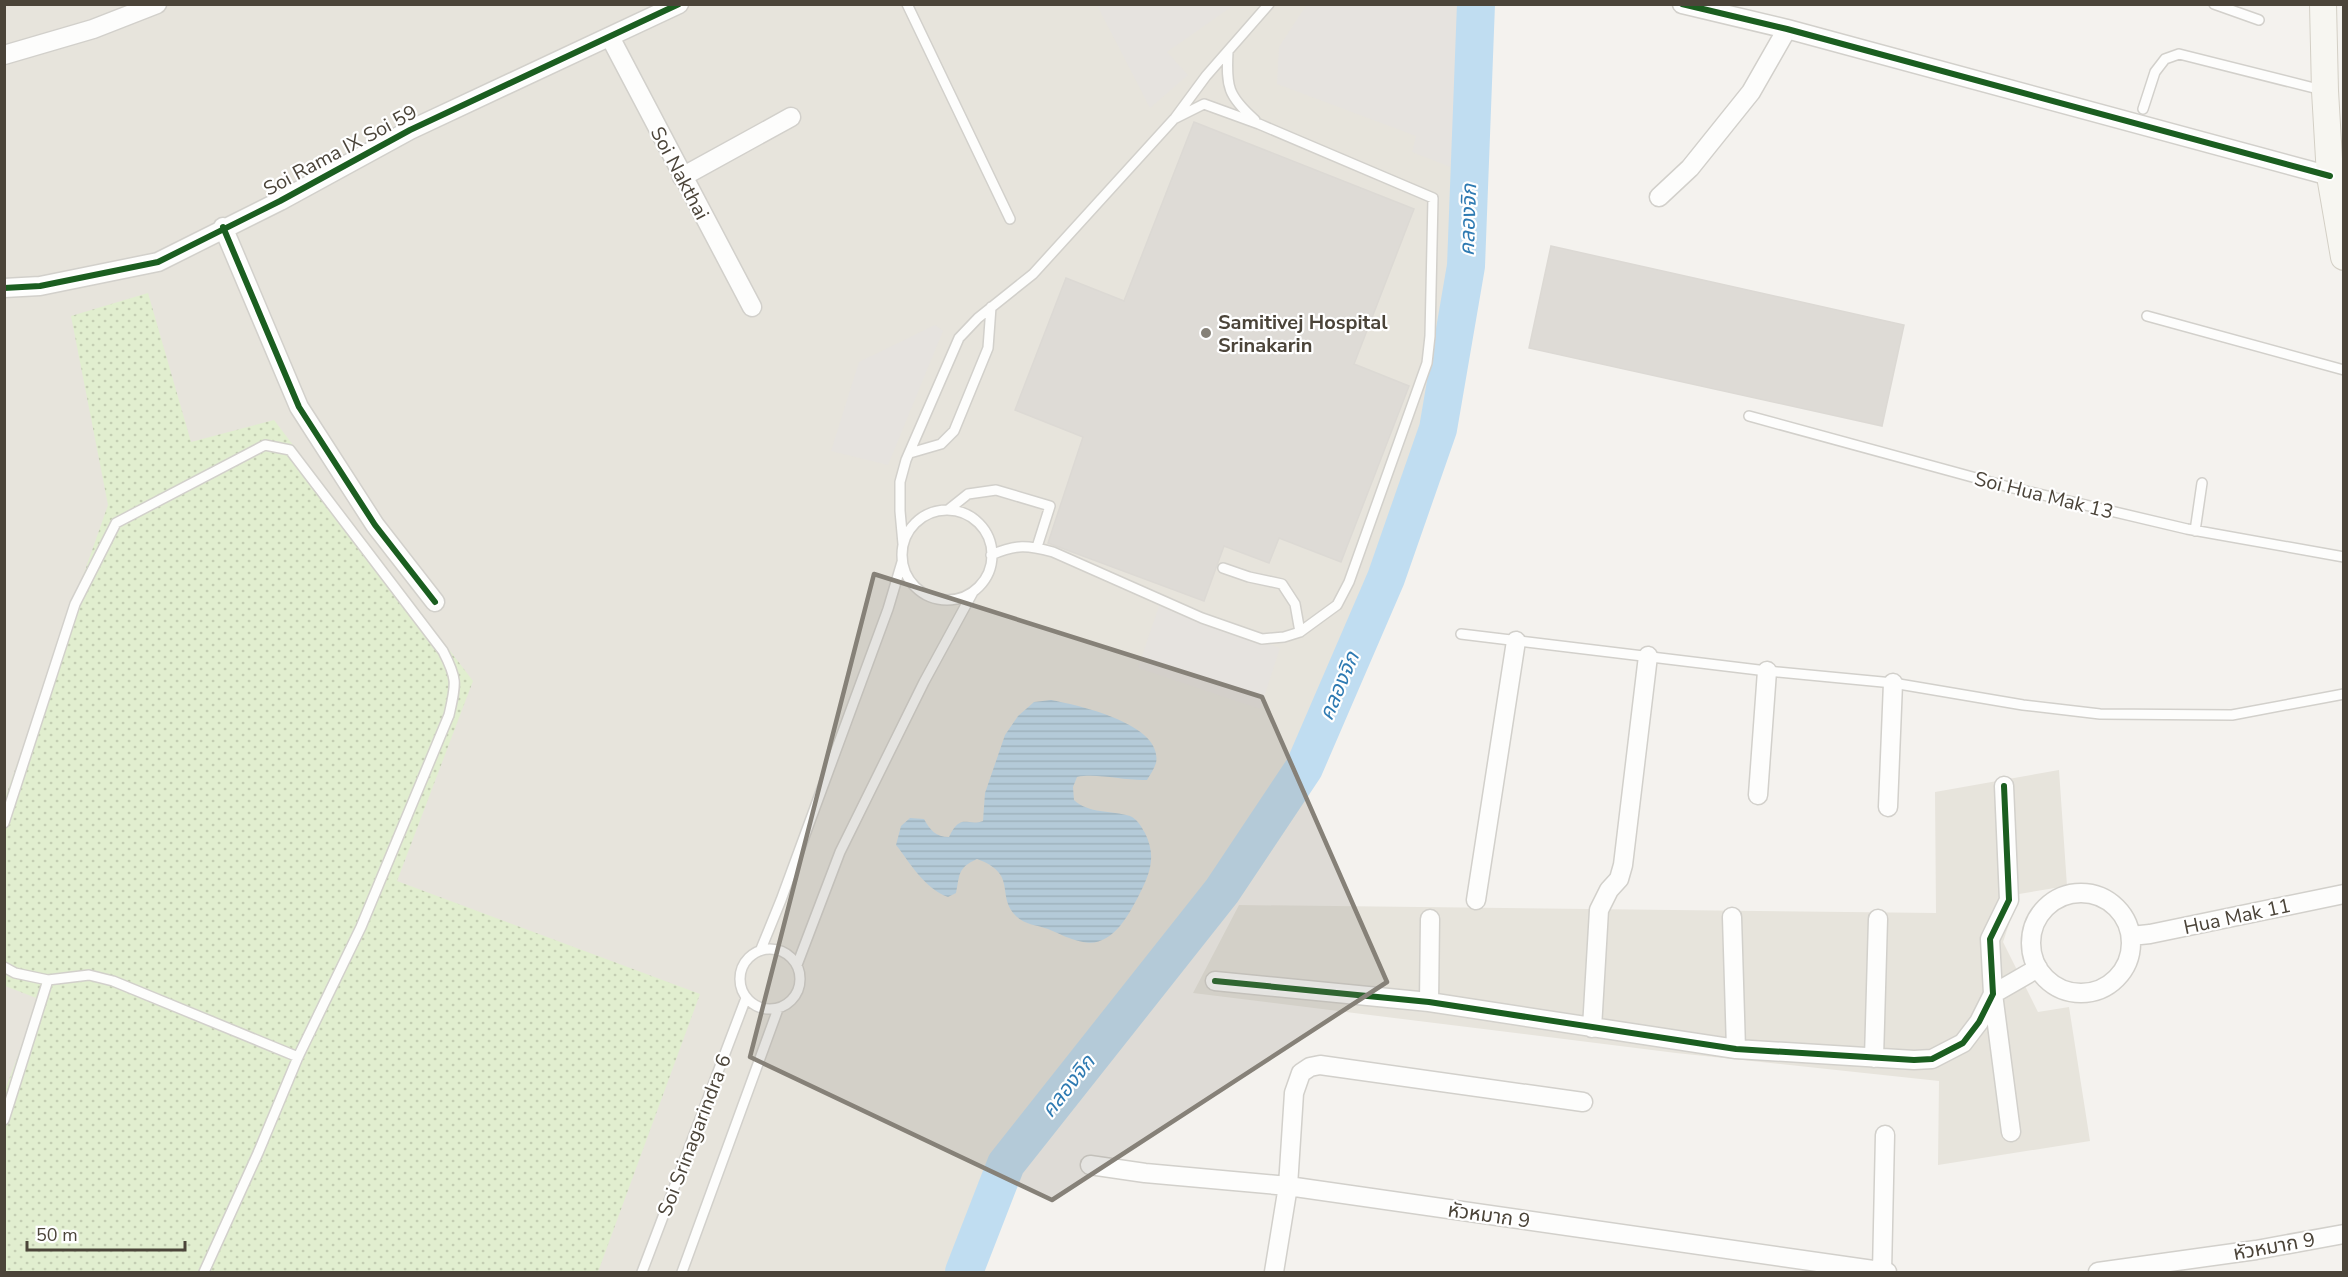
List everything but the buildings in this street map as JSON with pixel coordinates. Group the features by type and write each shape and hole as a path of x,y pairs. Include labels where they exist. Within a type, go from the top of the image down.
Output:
{"main road":[{"path":"2323,4 2330,176 2343,256"},
{"path":"2329,4 2343,51"}],"street":[{"path":"4,55 93,28 157,4"},
{"name":"Soi Rama IX Soi 59","path":"4,288 40,286 158,262 223,227 280,201 410,130 679,4"},
{"path":"1682,4 1787,28 2330,176"},
{"path":"1659,197 1690,168 1745,100 1767,67 1787,28"},
{"name":"Soi Nakthai","path":"610,37 752,307"},
{"path":"682,177 791,117"},
{"path":"223,227 299,407 375,525 435,602"},
{"path":"1476,900 1516,641"},
{"path":"1592,1028 1599,910 1609,890 1618,879 1623,866 1648,656"},
{"path":"1758,795 1767,671"},
{"path":"1888,807 1893,683"},
{"path":"2004,786 2009,900 1990,939 1993,993 2011,1132"},
{"path":"2088,893 2104,898 2117,908 2126,920 2131,936 2130,953 2124,969 2113,982 2099,990 2082,993 2065,990 2050,982 2038,968 2032,954 2031,938 2036,922 2044,908 2065,896 2088,893"},
{"name":"Hua Mak 11","path":"2131,936 2343,894"},
{"path":"1732,916 1736,1049"},
{"path":"1430,919 1430,1002"},
{"path":"1874,1058 1878,919"},
{"path":"1215,981 1430,1002 1736,1049 1874,1058 1932,1059 1963,1043 1979,1022 1993,993 2038,968"},
{"path":"1274,1272 1288,1186 1294,1093 1301,1073 1310,1067 1320,1065 1583,1102"},
{"path":"1882,1272 1885,1135"},
{"name":"หัวหมาก 9","path":"1090,1165 1144,1173 1288,1186 1887,1272"},
{"name":"หัวหมาก 9","path":"2098,1272 2256,1250 2343,1234"}],"lane":[{"path":"907,4 1010,219"},
{"path":"761,950 788,884 888,609 902,562 900,482 959,338 978,318 1033,274 1174,119 1269,4"},
{"path":"2214,4 2259,20"},
{"path":"1228,52 1227,73 1231,95 1240,108 1259,124"},
{"path":"2143,109 2156,72 2165,59 2179,54 2325,91"},
{"path":"991,555 1011,547 1029,545 1053,552 1202,618 1262,639 1284,637 1300,632 1337,605 1349,582 1424,375 1431,336 1433,198 1259,124 1204,104 1174,119"},
{"path":"910,453 941,444 954,431 988,348 991,307"},
{"path":"2147,316 2343,370"},
{"name":"Soi Hua Mak 13","path":"1749,416 2009,487 2195,531 2343,556"},
{"path":"4,823 75,604 116,524 265,445 290,450 443,651 454,671 456,686 449,715 361,927 298,1057 258,1153 204,1272"},
{"path":"2195,531 2202,483"},
{"path":"948,510 968,494 996,489 1050,506 1037,548"},
{"path":"777,1009 760,1008 746,998 741,989 741,970 745,961 752,954 761,950 778,949 786,952 797,965 840,852 924,682 973,592 983,582 989,568 991,555 989,541 983,529 974,519 962,513 948,510 933,512 920,519 909,530 903,544"},
{"path":"902,562 907,576 916,589 929,597 944,600 960,598 973,592"},
{"path":"1223,568 1249,577 1282,584 1295,604 1300,632"},
{"path":"1461,634 1767,671 1893,683 2023,705 2100,714 2232,716 2343,694"},
{"name":"Soi Srinagarindra 6","path":"682,1272 777,1009 793,999 798,992 800,983 797,965"},
{"path":"4,967 48,980 89,975 112,981 298,1057"},
{"path":"4,1120 48,980"},
{"name":"Soi Srinagarindra 6","path":"642,1272 746,998"}],"highlighted area":[{"path":"874,574 1262,697 1387,982 1052,1200 750,1057"}],"shaded area":[{"path":"1307,4 1461,5 1453,168 1412,152 1416,136 1277,84 1279,47"},
{"path":"5,5 1491,5 1481,268 1453,433 1400,583 1318,776 1235,900 1020,1172 981,1272 5,1272"},
{"path":"1097,5 1234,5 1167,52 1188,75 1150,108"},
{"path":"935,325 943,331 888,465 831,451 859,362"},
{"path":"1159,606 1280,648 1260,709 1138,668"},
{"path":"2059,770 2067,886 2019,894 2003,942 2038,1012 2069,1007 2090,1141 1938,1165 1939,1081 1676,1053 1193,993 1239,905 1936,913 1935,792"}],"green space":[{"path":"148,293 191,442 274,420 473,681 397,881 700,994 598,1272 5,1272 4,1093 39,999 5,986 5,798 108,505 71,316"}],"water":[{"path":"1051,700 1080,706 1117,719 1147,737 1155,749 1156,763 1147,780 1085,776 1077,777 1073,787 1074,800 1086,808 1123,814 1135,819 1145,833 1151,856 1144,885 1125,920 1111,935 1093,943 1074,940 1026,923 1015,915 1007,900 1002,878 998,871 990,865 977,859 971,862 963,869 959,877 956,893 948,897 925,882 896,845 901,826 910,818 924,819 934,832 940,836 949,837 953,829 961,823 983,821 985,793 1005,735 1018,716 1034,702"}],"waterway":[{"name":"คลองจิก","path":"964,1272 1006,1164 1222,891 1304,768 1386,578 1438,429 1466,266 1476,4"}],"cycle path":[{"path":"4,288 40,286 158,262 280,201 410,130 679,4"},
{"path":"1682,4 1787,29 2330,176"},
{"path":"223,227 299,407 375,525 435,602"},
{"path":"1215,981 1429,1002 1736,1049 1914,1060 1932,1059 1963,1043 1979,1022 1993,994 1990,939 2009,900 2004,786"}],"place":[{"name":"Samitivej Hospital Srinakarin","path":"1206,333"}]}
